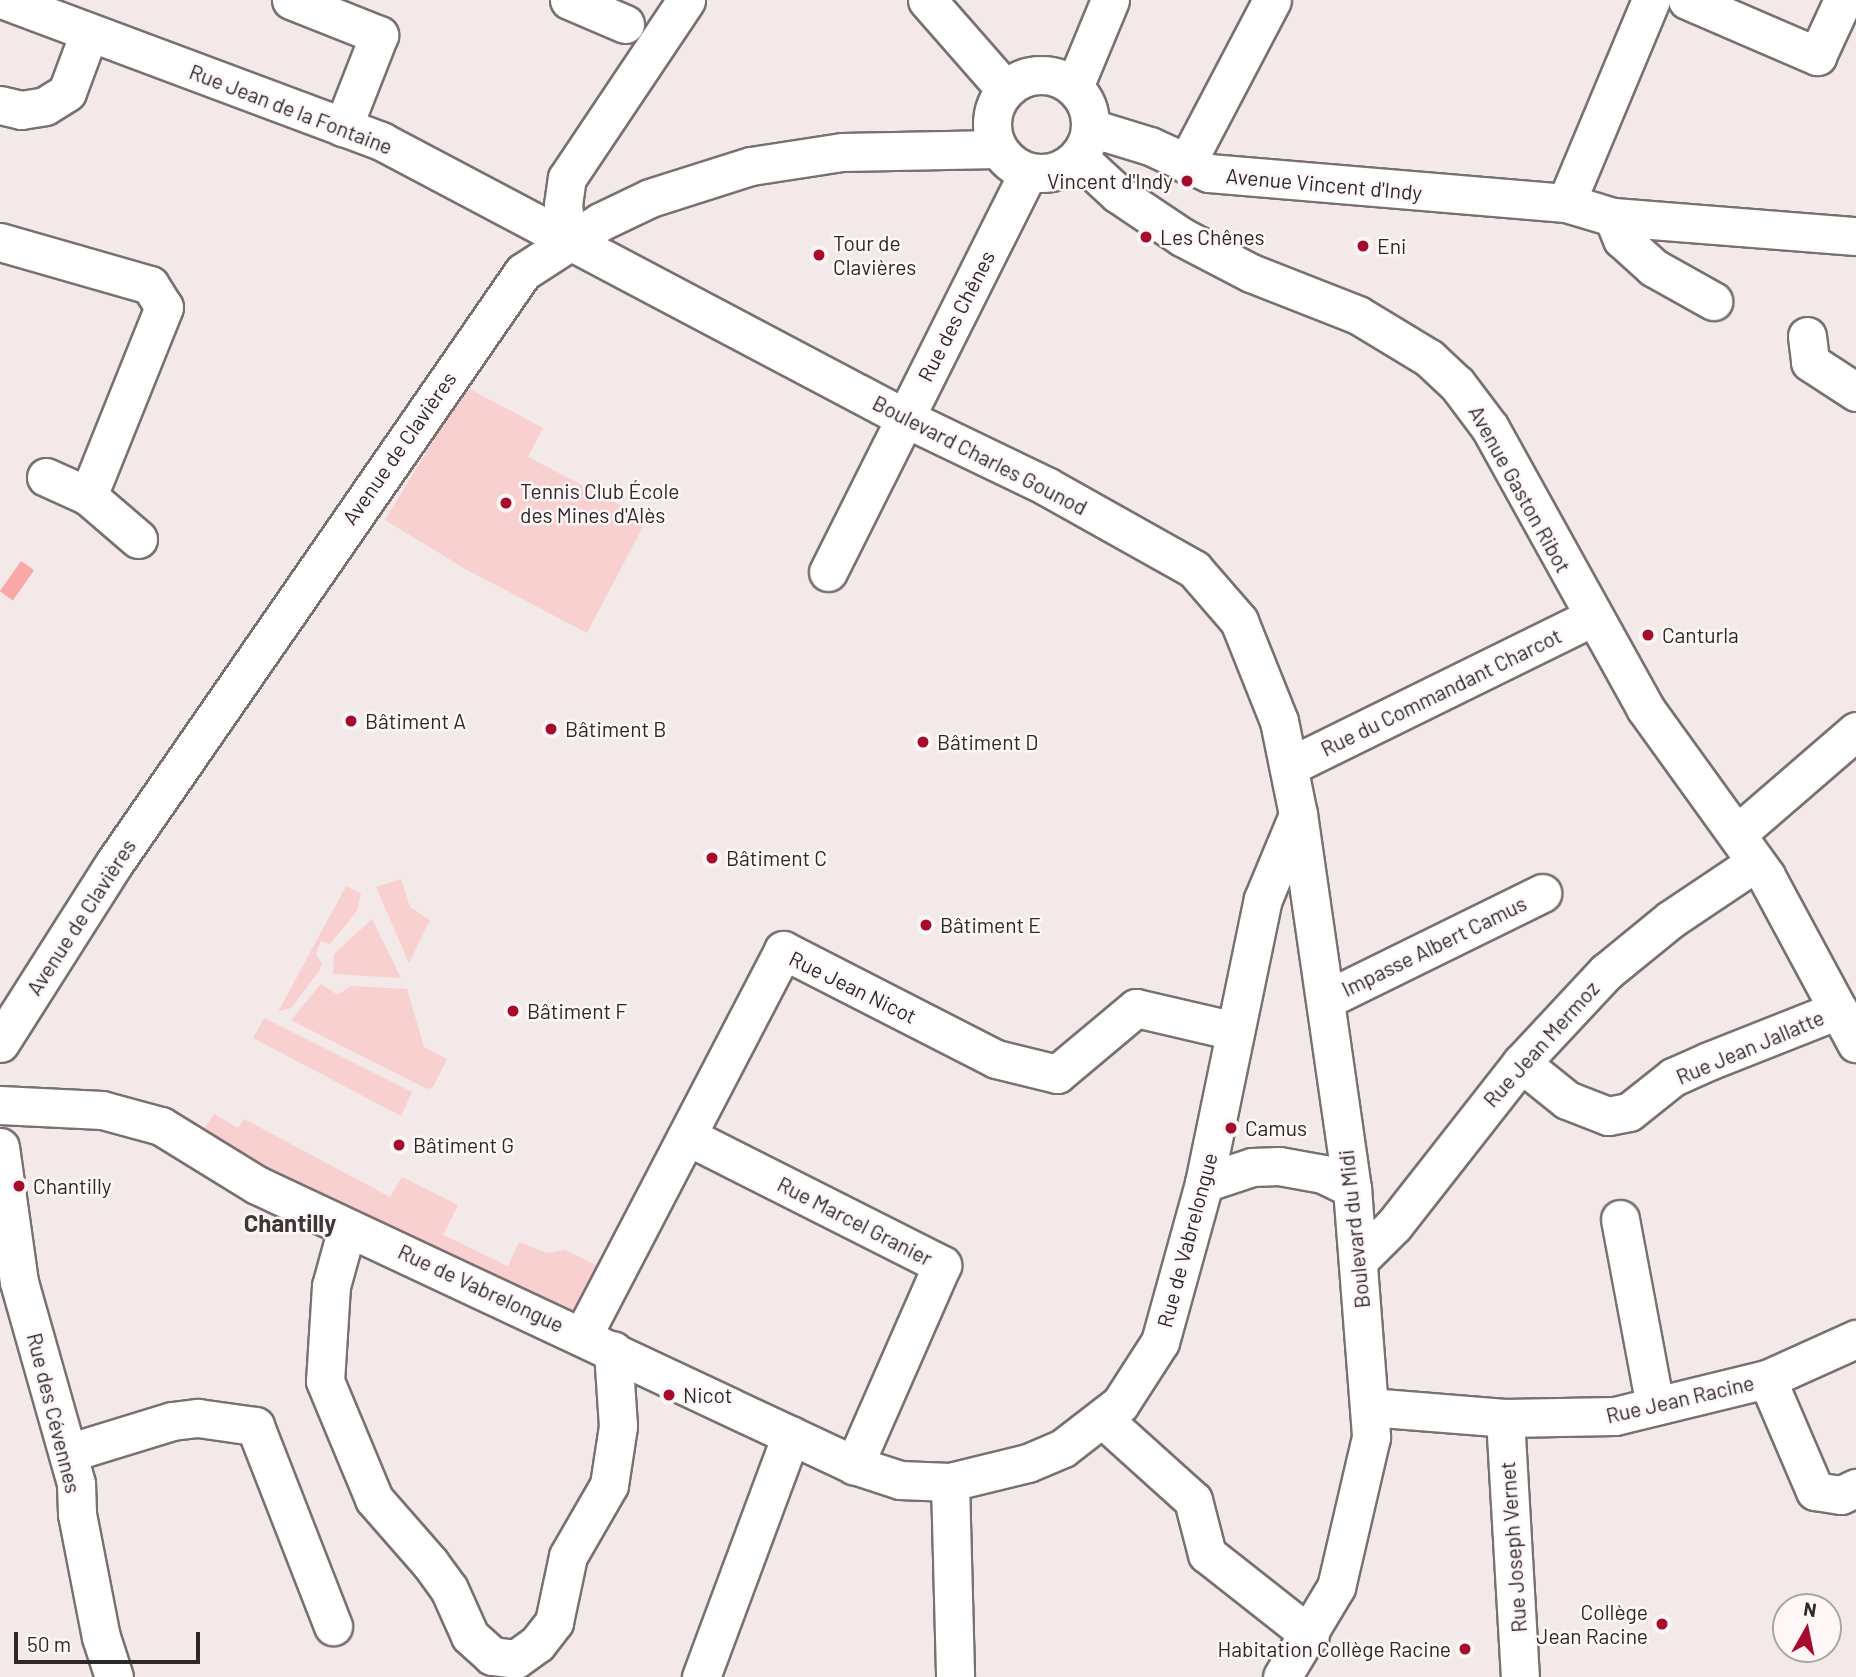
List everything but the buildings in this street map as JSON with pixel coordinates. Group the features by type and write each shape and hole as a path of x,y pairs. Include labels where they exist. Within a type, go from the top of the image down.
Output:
{"street":[{"name":"Rue Jean de la Fontaine","path":"4,0 381,141 567,242"},
{"path":"291,0 379,35 343,127"},
{"path":"569,0 625,24"},
{"path":"567,242 563,205 567,178 686,0"},
{"path":"926,0 1005,89"},
{"path":"1074,87 1110,0"},
{"path":"1186,164 1272,0"},
{"path":"1566,203 1651,0"},
{"path":"1687,0 1812,71 1843,0"},
{"path":"0,105 21,110 45,106 67,92 89,33"},
{"path":"1043,75 1074,87 1087,105 1085,143 1055,172 1028,172 998,149 992,114 1005,89 1027,76 1043,75"},
{"name":"Avenue Vincent d'Indy","path":"1085,143 1150,146 1209,173 1270,180 1566,203 1628,195 1856,214"},
{"name":"Avenue Gaston Ribot","path":"1085,143 1118,194 1182,237 1251,274 1358,316 1429,358 1457,384 1490,428 1591,618 1645,708 1747,847 1856,1044"},
{"name":"Avenue de Clavières","path":"0,1043 115,862 514,283 545,253 650,198 751,166 842,152 998,149"},
{"name":"Rue des Chênes","path":"828,572 1028,172"},
{"name":"Avenue Vincent d'Indy","path":"1566,203 1613,217 1856,236"},
{"path":"1613,217 1622,239 1654,268 1713,301"},
{"path":"0,242 150,285 164,307 88,496"},
{"name":"Boulevard Charles Gounod","path":"567,242 905,418 1046,486 1194,569 1240,621 1273,702 1290,766"},
{"path":"1807,336 1810,362 1856,392"},
{"path":"46,477 88,496 138,539"},
{"name":"Rue du Commandant Charcot","path":"1290,766 1591,618"},
{"name":"Rue Jean Mermoz","path":"1359,1260 1394,1225 1521,1063 1606,972 1671,919 1747,847 1856,731"},
{"name":"Boulevard du Midi","path":"1282,1677 1310,1635 1336,1587 1371,1437 1352,1188 1290,766"},
{"name":"Rue de Vabrelongue","path":"0,1105 102,1110 161,1126 257,1185 598,1342 854,1465 900,1480 950,1482 1028,1463 1063,1448 1120,1404 1160,1342 1204,1183 1263,899 1298,814"},
{"name":"Impasse Albert Camus","path":"1326,999 1542,893"},
{"name":"Rue Jean Nicot","path":"598,1342 687,1136 783,950 996,1059 1057,1074 1136,1008 1235,1031"},
{"name":"Rue Jean Jallatte","path":"1521,1063 1567,1100 1608,1116 1629,1112 1673,1077 1838,1010"},
{"name":"Rue Marcel Granier","path":"687,1136 942,1265 854,1465"},
{"name":"Rue des Cévennes","path":"0,1147 10,1285 68,1453 101,1637 114,1677"},
{"path":"1204,1183 1252,1167 1279,1166 1323,1174 1352,1188"},
{"path":"1620,1219 1655,1406"},
{"path":"347,1228 331,1286 325,1381 374,1499 437,1572 470,1636 492,1656 516,1659 537,1644 554,1622 568,1556 609,1485 618,1426 598,1342"},
{"name":"Rue Jean Racine","path":"1369,1407 1504,1418 1615,1416 1767,1379 1856,1339"},
{"path":"1767,1379 1815,1491 1841,1495 1856,1488"},
{"path":"68,1453 172,1421 198,1418 255,1426 333,1626"},
{"name":"Rue Joseph Vernet","path":"1504,1418 1521,1677"},
{"path":"1104,1419 1193,1500 1207,1554 1310,1635"},
{"path":"701,1677 791,1435"},
{"path":"950,1482 956,1677"}],"shaded area":[{"name":"Tennis Club École des Mines d'Alès","path":"466,387 543,428 528,457 647,519 587,633 467,570 385,520"},
{"path":"21,561 34,570 13,600 0,591"},
{"path":"401,879 410,907 430,920 409,963 376,887"},
{"path":"346,886 361,894 357,911 330,944 321,941 316,954 322,963 319,971 292,1007 278,1012"},
{"path":"372,919 401,978 333,974 334,954"},
{"path":"321,984 338,995 350,986 407,989 424,1047 447,1059 433,1087 427,1089 291,1020"},
{"path":"264,1018 412,1092 401,1116 253,1038"},
{"path":"214,1114 238,1128 244,1119 390,1197 402,1177 458,1205 443,1235 508,1266 519,1242 547,1253 565,1250 598,1266 573,1315 365,1223 199,1136"}],"place":[{"name":"Vincent d'Indy","path":"1187,181"},
{"name":"Les Chênes","path":"1146,237"},
{"name":"Eni","path":"1363,246"},
{"name":"Tour de Clavières","path":"819,255"},
{"name":"Tennis Club École des Mines d'Alès","path":"506,503"},
{"name":"Canturla","path":"1648,635"},
{"name":"Bâtiment A","path":"351,721"},
{"name":"Bâtiment B","path":"551,729"},
{"name":"Bâtiment D","path":"923,742"},
{"name":"Bâtiment C","path":"712,858"},
{"name":"Bâtiment E","path":"926,925"},
{"name":"Bâtiment F","path":"513,1011"},
{"name":"Camus","path":"1231,1128"},
{"name":"Bâtiment G","path":"399,1145"},
{"name":"Chantilly","path":"19,1186"},
{"name":"Nicot","path":"669,1395"},
{"name":"Collège Jean Racine","path":"1662,1624"},
{"name":"Habitation Collège Racine","path":"1465,1649"}],"district":[{"name":"Chantilly","path":"290,1223"}]}
